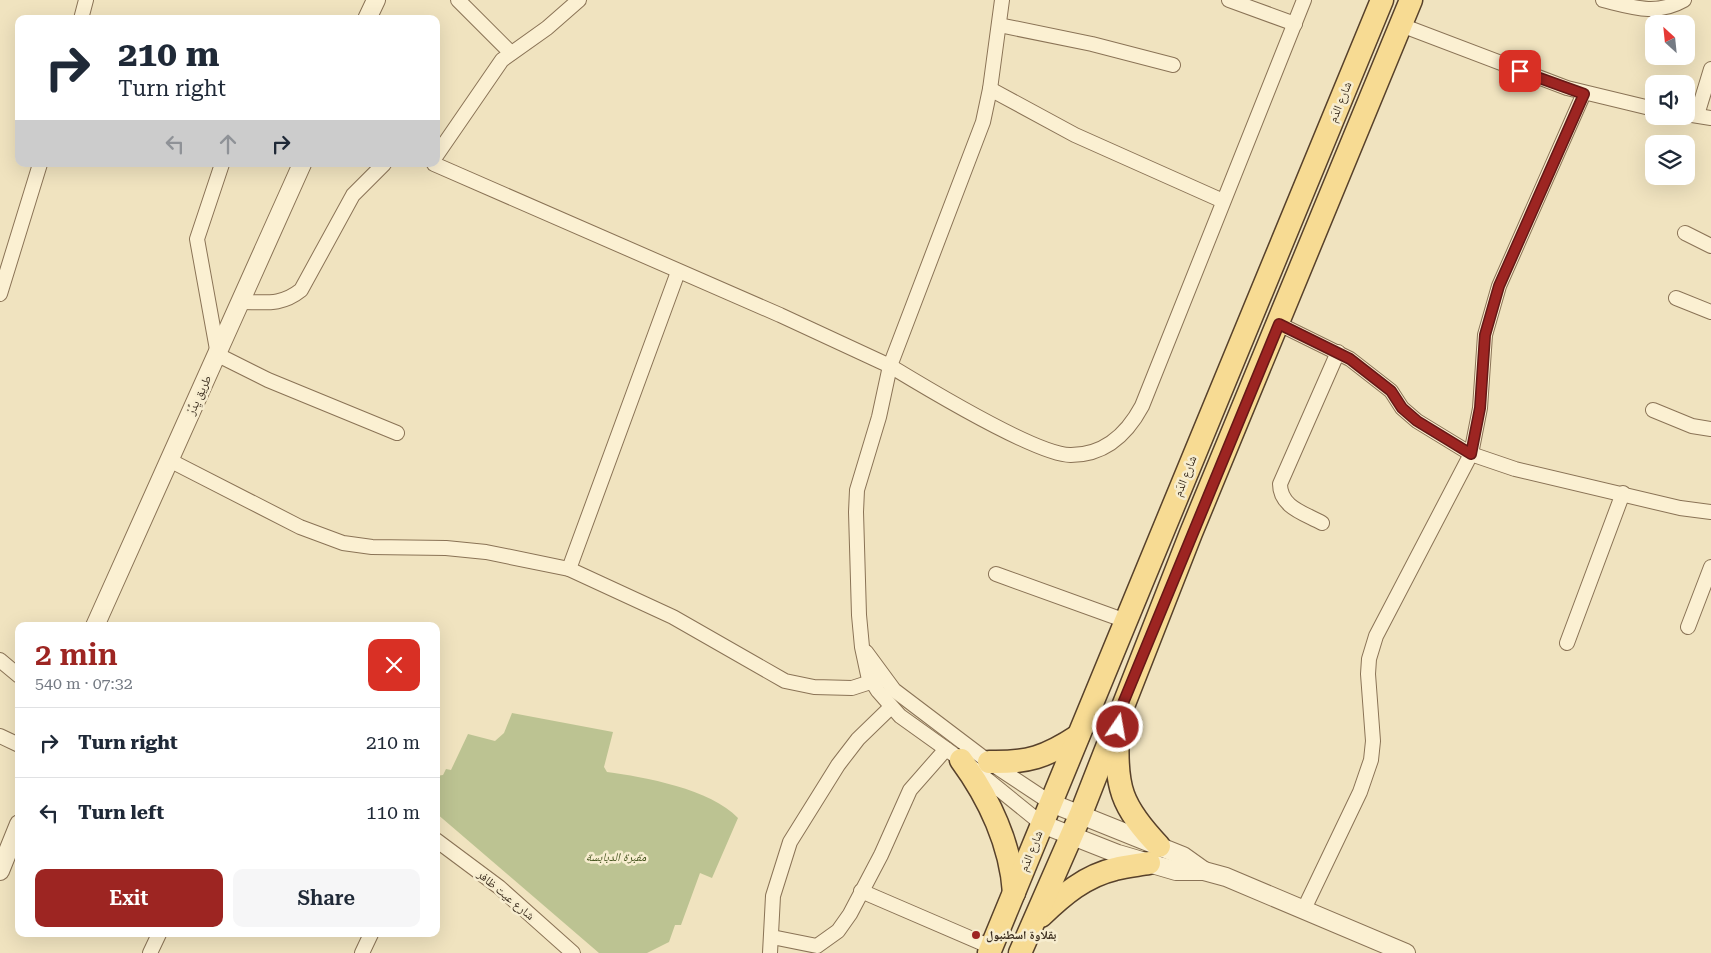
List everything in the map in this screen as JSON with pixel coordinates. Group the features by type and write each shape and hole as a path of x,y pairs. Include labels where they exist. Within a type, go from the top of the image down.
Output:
{"main road":[{"name":"شارع الدَم","path":"990,950 1382,0"},
{"path":"1020,953 1076,826 1119,713 1411,0"},
{"path":"1035,922 1057,900 1082,882 1154,855 1120,790 1117,775 1119,713"},
{"path":"990,762 1034,760 1053,752 1078,736"},
{"path":"954,754 974,778 998,826 1008,856 1014,893"}],"street":[{"path":"82,15 86,0"},
{"path":"369,15 376,0"},
{"path":"458,0 511,53"},
{"path":"440,150 502,60 547,28 579,0"},
{"path":"1002,0 990,89 983,122 890,366 879,417 857,490 856,544 862,647 891,707 1042,824 1076,826 1154,855 1182,856 1204,871 1247,885 1406,953"},
{"path":"1229,0 1295,24"},
{"path":"440,167 780,315 890,366 977,415 1028,441 1058,454 1081,454 1104,448 1125,432 1142,406 1304,0"},
{"path":"1603,0 1649,10 1667,8 1684,0"},
{"path":"1401,25 1488,60 1584,94 1645,107"},
{"path":"999,26 1092,44 1173,65"},
{"path":"1698,116 1711,69"},
{"path":"990,89 1076,135 1223,201"},
{"path":"1304,909 1360,792 1371,760 1373,741 1368,674 1369,658 1376,636 1471,454 1480,408 1482,359 1491,309 1499,286 1584,94"},
{"path":"0,294 39,167"},
{"path":"221,167 197,239 218,355 268,380 397,433"},
{"name":"طريق يِدِّرْ","path":"97,622 301,167"},
{"path":"240,302 281,302 291,298 301,290 353,195 381,167"},
{"path":"1685,233 1711,246"},
{"path":"569,569 678,272"},
{"path":"1676,298 1711,312"},
{"path":"1279,324 1338,352 1374,375 1391,391 1407,413 1471,454 1515,469 1680,508 1711,512"},
{"path":"1322,523 1285,502 1280,493 1280,484 1338,352"},
{"path":"1652,410 1692,426 1711,428"},
{"path":"169,460 300,527 343,543 372,548 446,548 486,552 569,569 673,617 785,681 814,687 852,688 878,680"},
{"path":"1567,643 1623,494"},
{"path":"1688,626 1711,567"},
{"path":"996,574 1126,621"},
{"path":"0,660 15,673"},
{"path":"878,680 990,762 1052,803 1076,826"},
{"path":"770,953 774,890 794,834 838,765 858,739 891,707"},
{"path":"0,736 15,743"},
{"path":"772,937 817,946 826,942 838,931 850,914 881,855 910,790 954,754"},
{"name":"شارع عيت ظافر","path":"440,843 499,887 573,953"},
{"path":"0,871 15,847"},
{"path":"861,891 990,950"},
{"path":"150,953 158,937"},
{"path":"362,953 370,937"}],"green space":[{"name":"مقبرة الدبابسة","path":"512,713 613,732 604,767 607,772 658,781 694,792 711,799 738,818 712,878 700,873 681,925 675,925 669,942 647,953 599,953 440,816 440,775 443,775 446,769 451,770 468,734 495,741 504,733"}],"place":[{"name":"بقلاوة اسطنبول","path":"976,935"}],"route":[{"path":"1118,727 1119,713 1191,534 1279,324 1326,346 1374,375 1391,391 1407,413 1431,431 1471,454 1477,430 1482,359 1491,309 1499,286 1584,94 1520,71"}]}
